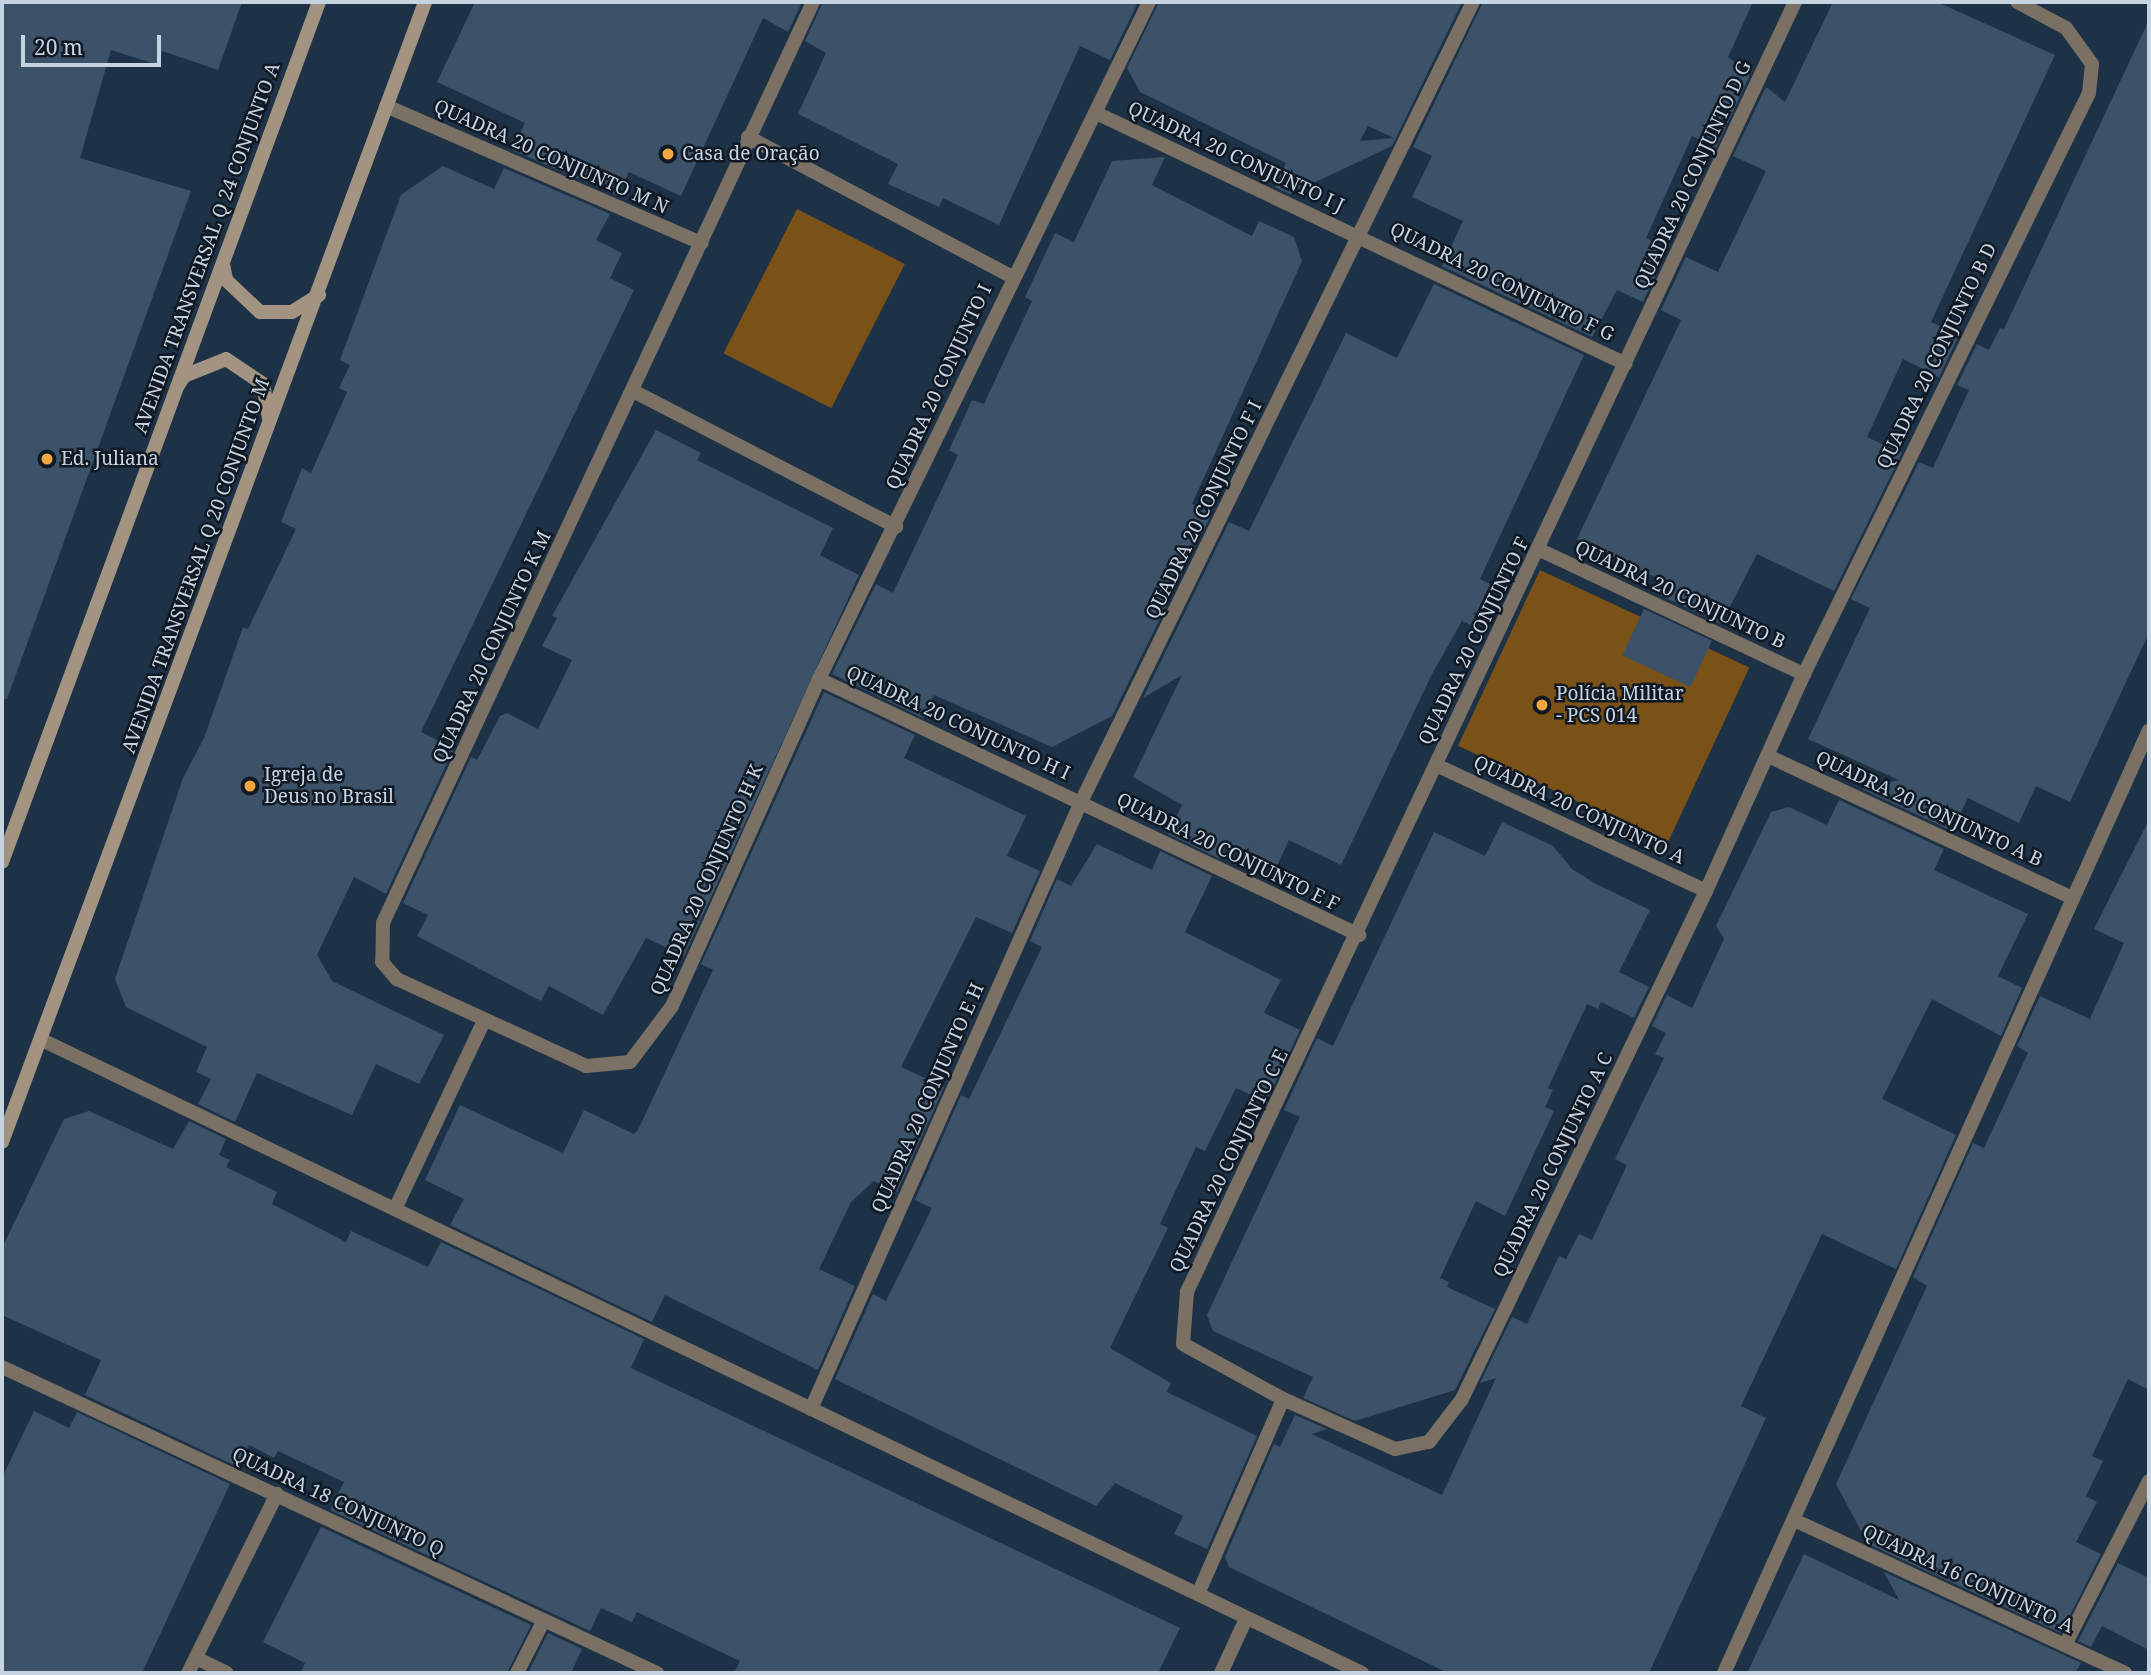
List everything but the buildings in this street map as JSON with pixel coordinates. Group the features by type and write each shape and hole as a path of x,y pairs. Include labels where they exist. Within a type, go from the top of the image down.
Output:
{"street":[{"name":"AVENIDA TRANSVERSAL Q 24 CONJUNTO A","path":"2,862 319,2"},
{"name":"AVENIDA TRANSVERSAL Q 20 CONJUNTO M","path":"2,1142 319,295 425,2"},
{"name":"QUADRA 20 CONJUNTO K M","path":"484,1021 397,979 382,962 383,923 635,391 748,137 813,2"},
{"name":"QUADRA 20 CONJUNTO I","path":"819,679 896,527 1012,277 1149,2"},
{"name":"QUADRA 20 CONJUNTO F I","path":"1081,802 1473,2"},
{"name":"QUADRA 20 CONJUNTO D G","path":"1626,364 1795,2"},
{"name":"QUADRA 20 CONJUNTO B D","path":"1768,756 1804,674 2089,93 2092,64 2066,28 2017,2"},
{"name":"QUADRA 20 CONJUNTO M N","path":"386,106 701,243"},
{"name":"QUADRA 20 CONJUNTO I J","path":"1096,113 1361,235"},
{"path":"748,137 1012,277"},
{"name":"QUADRA 20 CONJUNTO F G","path":"1361,235 1626,364"},
{"path":"223,264 226,280 260,312 292,312 319,295"},
{"path":"172,395 184,376 226,359 263,384 271,405 267,428"},
{"name":"QUADRA 20 CONJUNTO F","path":"1359,935 1436,765 1626,364"},
{"path":"635,391 896,527"},
{"name":"QUADRA 20 CONJUNTO B","path":"1539,550 1804,674"},
{"name":"QUADRA 20 CONJUNTO H I","path":"819,679 1081,802"},
{"name":"QUADRA 20 CONJUNTO H K","path":"484,1021 586,1066 630,1062 672,1006 819,679"},
{"path":"1724,1673 2149,730"},
{"name":"QUADRA 20 CONJUNTO A C","path":"1283,1399 1395,1449 1429,1442 1462,1399 1768,756"},
{"name":"QUADRA 20 CONJUNTO A B","path":"1768,756 2073,898"},
{"name":"QUADRA 20 CONJUNTO A","path":"1436,765 1706,891"},
{"name":"QUADRA 20 CONJUNTO E F","path":"1081,802 1359,935"},
{"name":"QUADRA 20 CONJUNTO E H","path":"811,1409 1081,802"},
{"name":"QUADRA 20 CONJUNTO C E","path":"1283,1399 1183,1344 1187,1292 1359,935"},
{"path":"396,1207 484,1021"},
{"path":"42,1040 396,1207 1362,1673"},
{"name":"QUADRA 18 CONJUNTO Q","path":"2,1367 657,1673"},
{"path":"1198,1594 1283,1399"},
{"path":"2065,1645 2149,1481"},
{"path":"188,1673 277,1494"},
{"name":"QUADRA 16 CONJUNTO A","path":"1794,1520 2125,1673"},
{"path":"1221,1673 1246,1619"},
{"path":"517,1673 544,1620"},
{"path":"196,1658 226,1673"}],"shaded area":[{"path":"797,209 905,264 831,408 723,353"},
{"path":"1540,570 1749,668 1667,843 1458,746"}],"place":[{"name":"Casa de Oração","path":"668,154"},
{"name":"Ed. Juliana","path":"47,459"},
{"name":"Polícia Militar - PCS 014","path":"1542,705"},
{"name":"Igreja de Deus no Brasil","path":"250,786"}]}
